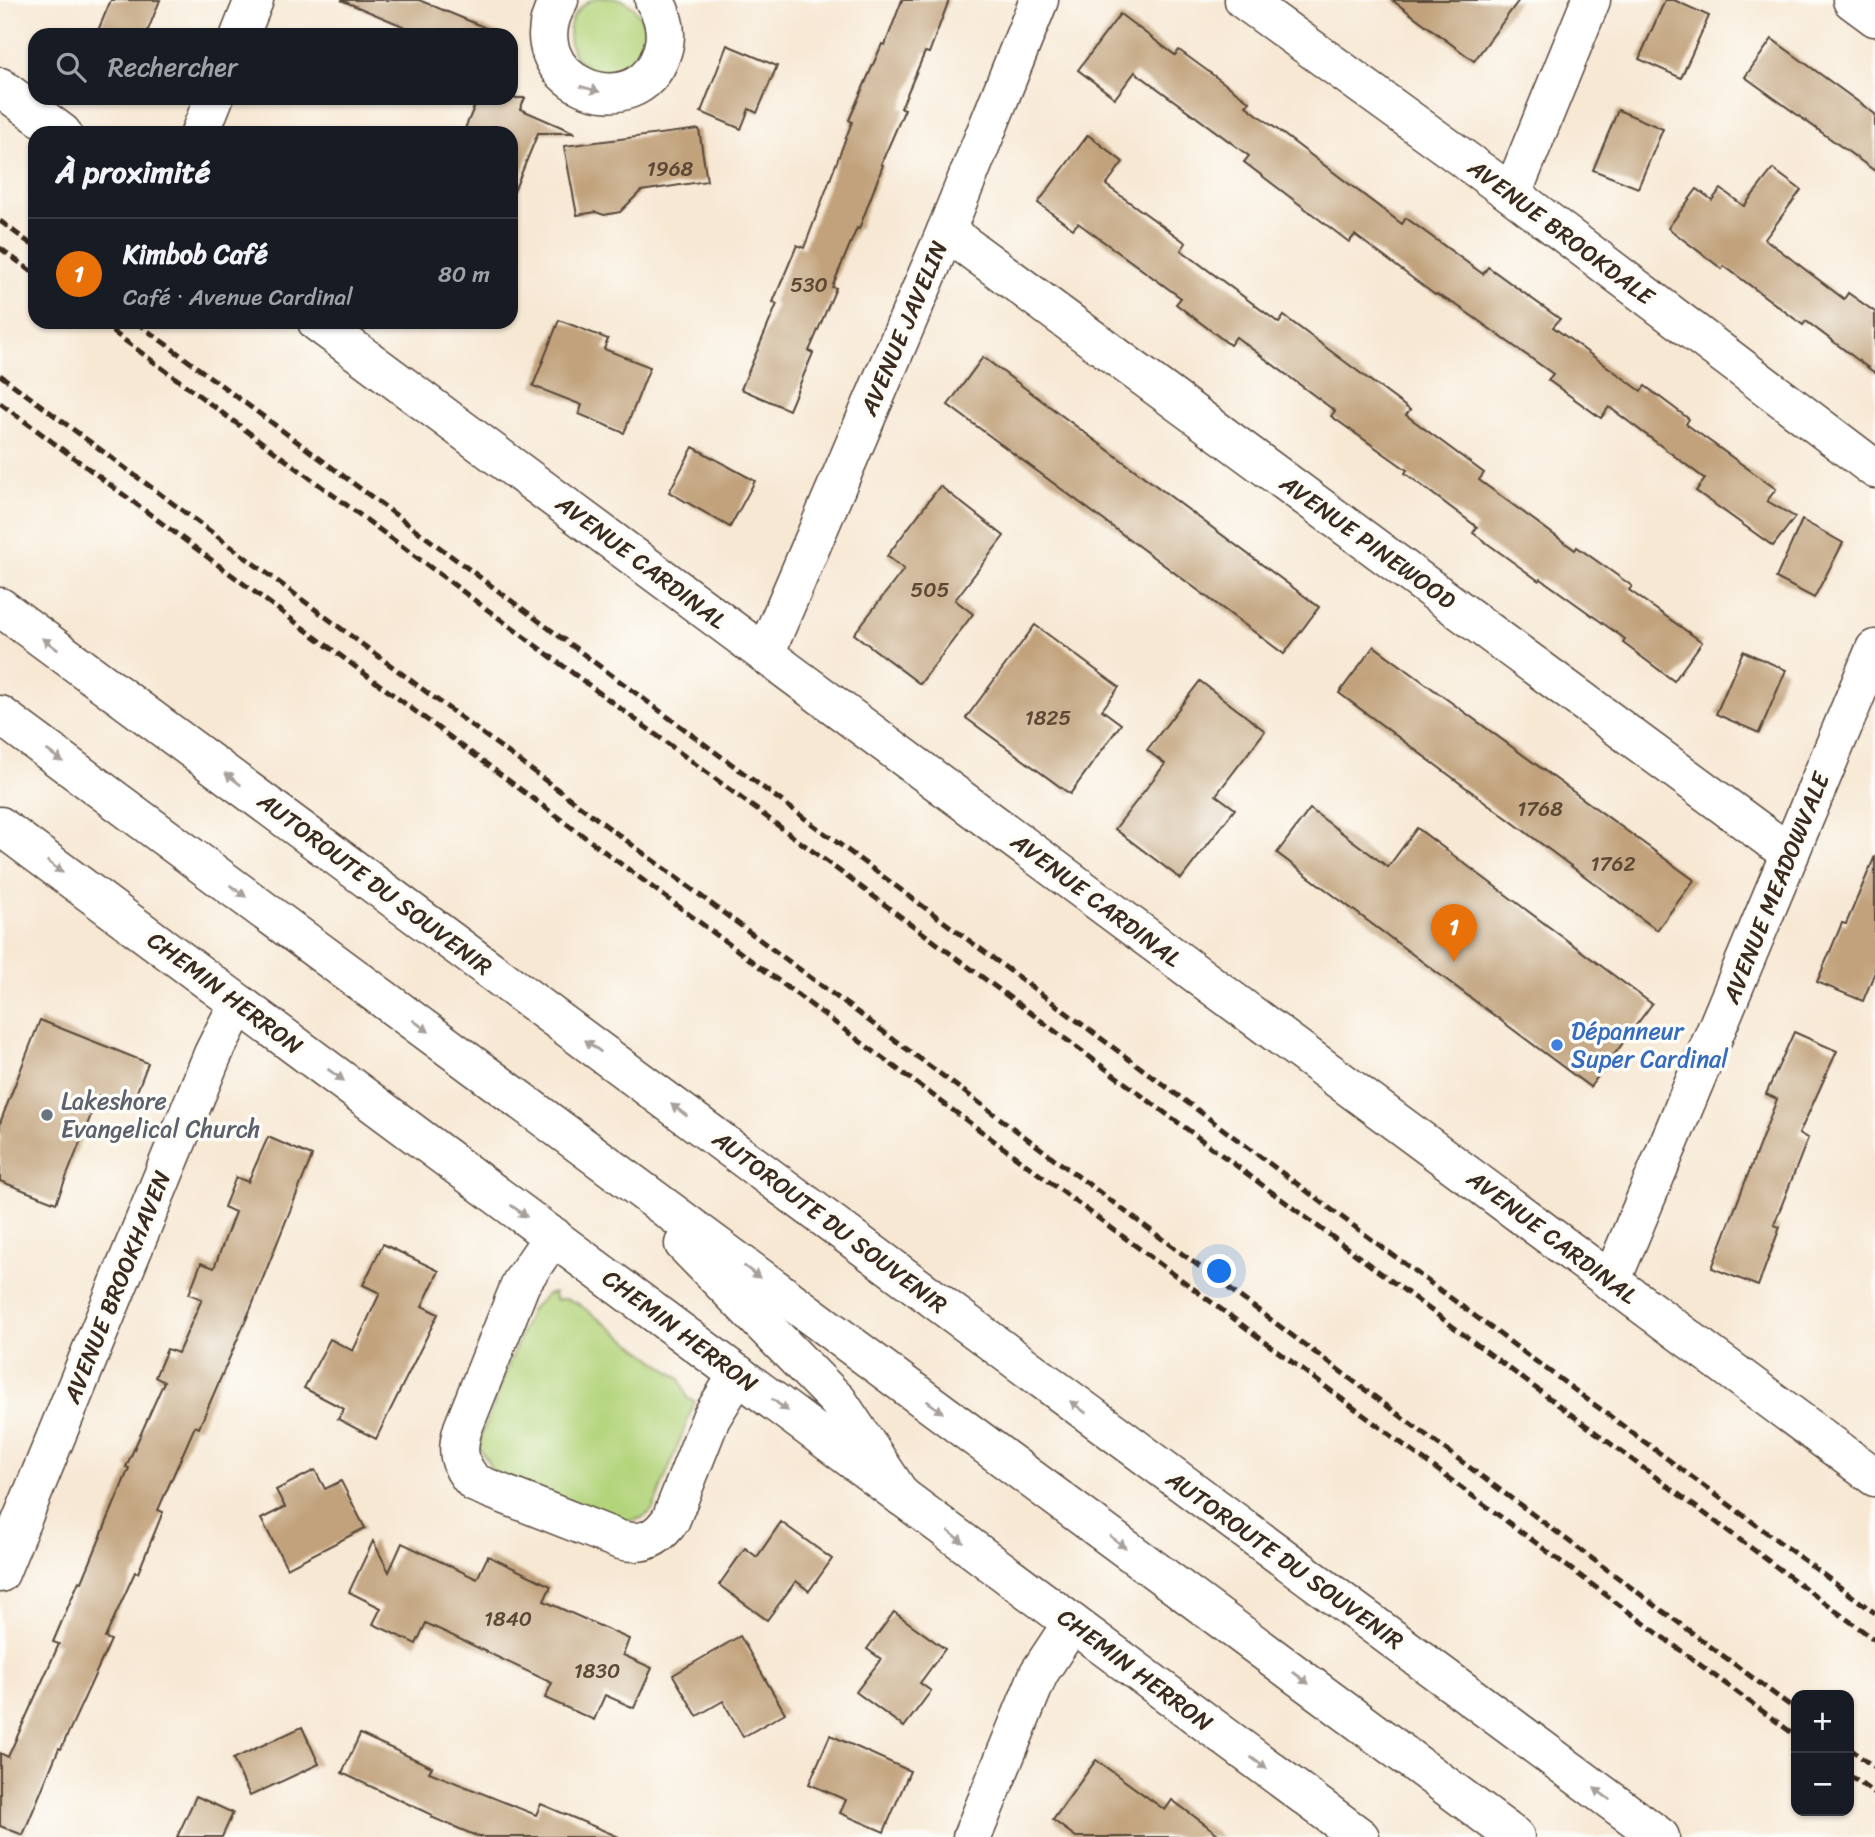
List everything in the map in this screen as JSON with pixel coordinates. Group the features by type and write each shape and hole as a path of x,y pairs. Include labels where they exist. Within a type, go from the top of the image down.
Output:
{"main road":[{"path":"243,28 254,0"},
{"path":"559,0 548,30 548,41 555,62 561,71 578,85 610,93 631,88 641,82 661,57 666,34 661,12 654,0"},
{"name":"AVENUE JAVELIN","path":"765,654 946,230 1039,0"},
{"name":"AVENUE BROOKDALE","path":"1244,0 1512,194 1875,468"},
{"path":"1512,194 1591,0"},
{"path":"1852,0 1875,17"},
{"path":"0,87 53,126"},
{"path":"203,126 211,105"},
{"name":"AVENUE PINEWOOD","path":"946,230 1790,854"},
{"name":"AVENUE CARDINAL","path":"326,329 1875,1477"},
{"name":"AUTOROUTE DU SOUVENIR","path":"0,607 1660,1837"},
{"name":"AVENUE MEADOWVALE","path":"1611,1282 1875,649"},
{"path":"0,715 1515,1837"},
{"name":"CHEMIN HERRON","path":"0,826 1360,1837"},
{"name":"AVENUE BROOKHAVEN","path":"0,1573 213,1054 229,1022 242,1006"},
{"path":"599,1158 838,1401 902,1496"},
{"path":"553,1236 521,1283 463,1428 458,1444 459,1459 465,1472 475,1483 621,1540 635,1544 646,1542 664,1530 671,1519 711,1418 738,1374"},
{"path":"972,1837 1039,1673 1072,1623"}],"green space":[{"path":"596,-1 618,-1 628,3 639,14 644,28 644,42 639,56 628,67 607,73 592,70 580,62 572,50 569,35 575,14 586,3"},
{"path":"554,1293 555,1300 566,1299 577,1303 680,1379 688,1399 695,1401 653,1509 646,1516 620,1522 493,1471 480,1449 481,1437 530,1311 546,1295"}],"building":[{"path":"111,0 160,0 149,28 99,28"},
{"path":"341,0 419,0 486,28 407,28"},
{"path":"902,0 949,0 929,53 925,52 901,108 905,109 881,164 883,165 859,229 857,228 832,287 836,288 809,351 813,353 789,410 741,389 777,304 773,302 797,245 804,248 852,122 849,120 882,44 885,45"},
{"path":"1392,0 1519,0 1474,61"},
{"path":"1665,0 1674,0 1709,16 1681,78 1639,59"},
{"path":"1120,14 1175,55 1179,50 1250,102 1246,106 1402,224 1406,218 1483,274 1488,267 1560,319 1553,327 1641,391 1645,386 1689,419 1686,424 1776,489 1767,501 1795,517 1773,546 1696,491 1705,479 1609,407 1601,418 1548,380 1553,374 1458,306 1435,295 1355,235 1349,242 1244,162 1249,156 1135,72 1115,98 1078,70"},
{"path":"1772,39 1875,114 1875,171 1745,77"},
{"path":"727,45 777,66 757,113 749,109 741,129 701,112"},
{"path":"518,98 525,98 520,109 575,133 538,133 518,181 518,126 466,126 475,105 518,105"},
{"path":"1618,110 1663,129 1638,188 1593,170"},
{"path":"699,129 707,181 641,191 620,212 577,215 564,146"},
{"path":"1088,135 1123,162 1106,185 1186,243 1181,250 1279,323 1284,316 1410,410 1406,415 1484,473 1479,480 1575,550 1577,547 1632,586 1629,590 1702,642 1674,681 1623,643 1625,639 1473,533 1477,527 1405,473 1407,470 1331,416 1335,411 1236,337 1230,345 1176,304 1181,298 1078,223 1073,229 1038,203"},
{"path":"1773,169 1801,190 1765,239 1844,299 1848,293 1875,312 1875,373 1806,321 1803,325 1668,228 1697,189 1712,200 1721,189 1744,206"},
{"path":"559,320 608,339 604,349 650,367 624,433 579,414 582,405 533,386"},
{"path":"983,357 1319,607 1284,654 948,405"},
{"path":"693,447 755,481 730,527 669,492"},
{"path":"940,486 1004,536 955,600 973,614 920,684 854,634 904,569 887,556"},
{"path":"1802,520 1843,543 1814,598 1776,578"},
{"path":"1035,625 1119,687 1102,710 1121,724 1070,794 966,718"},
{"path":"1374,646 1694,880 1657,930 1339,693"},
{"path":"1743,651 1786,670 1759,733 1716,714"},
{"path":"1200,681 1265,731 1216,795 1235,809 1181,879 1115,829 1165,764 1147,750"},
{"path":"1310,809 1388,867 1417,828 1652,1004 1590,1087 1277,853"},
{"path":"1875,856 1875,972 1863,1001 1817,982"},
{"name":"Lakeshore Evangelical Church","path":"40,1020 148,1063 131,1107 99,1095 56,1203 0,1181 0,1123"},
{"path":"1794,1032 1837,1051 1799,1134 1808,1138 1774,1225 1780,1227 1758,1286 1712,1268 1777,1099 1766,1094"},
{"path":"268,1137 312,1156 199,1428 195,1426 158,1510 163,1512 138,1573 135,1572 105,1638 111,1640 61,1749 59,1748 23,1835 0,1826 0,1753 8,1757 59,1644 53,1642 79,1581 82,1582 129,1468 126,1467 164,1382 155,1377 167,1349 178,1353 202,1299 189,1294 201,1263 214,1268 235,1212 224,1207 236,1177 248,1182"},
{"path":"383,1244 439,1271 422,1306 438,1314 376,1439 338,1419 344,1409 304,1388 330,1339 353,1351 380,1293 363,1285"},
{"path":"315,1470 325,1489 341,1481 365,1528 287,1568 261,1519 285,1507 276,1490"},
{"path":"781,1522 832,1559 809,1591 796,1581 767,1620 719,1585 745,1548 757,1557"},
{"path":"373,1541 389,1572 402,1543 477,1579 488,1556 551,1586 544,1601 629,1639 623,1655 652,1668 634,1708 605,1695 594,1720 545,1698 552,1683 426,1623 416,1644 373,1624 381,1608 349,1592"},
{"path":"894,1612 945,1649 920,1683 931,1691 904,1727 856,1692 881,1659 867,1649"},
{"path":"740,1636 785,1713 743,1737 723,1701 697,1716 673,1675"},
{"path":"302,1727 319,1764 250,1796 233,1759"},
{"path":"360,1734 432,1767 429,1772 536,1815 541,1804 619,1837 479,1837 431,1817 432,1815 342,1773"},
{"path":"830,1735 910,1771 884,1832 840,1813 846,1800 809,1784"},
{"path":"1096,1760 1165,1810 1172,1800 1222,1837 1076,1837 1053,1820"},
{"path":"196,1796 233,1813 222,1837 177,1837"}],"railway":[{"path":"0,221 28,242"},
{"path":"0,248 28,269"},
{"path":"109,329 1875,1640"},
{"path":"145,329 1875,1613"},
{"path":"0,375 1791,1706"},
{"path":"0,403 1791,1732"},
{"path":"1854,1752 1875,1768"},
{"path":"1854,1779 1875,1794"}],"place":[{"name":"Kimbob Café","path":"1454,962"},
{"name":"Dépanneur Super Cardinal","path":"1557,1045"},
{"name":"Lakeshore Evangelical Church","path":"47,1115"}]}
